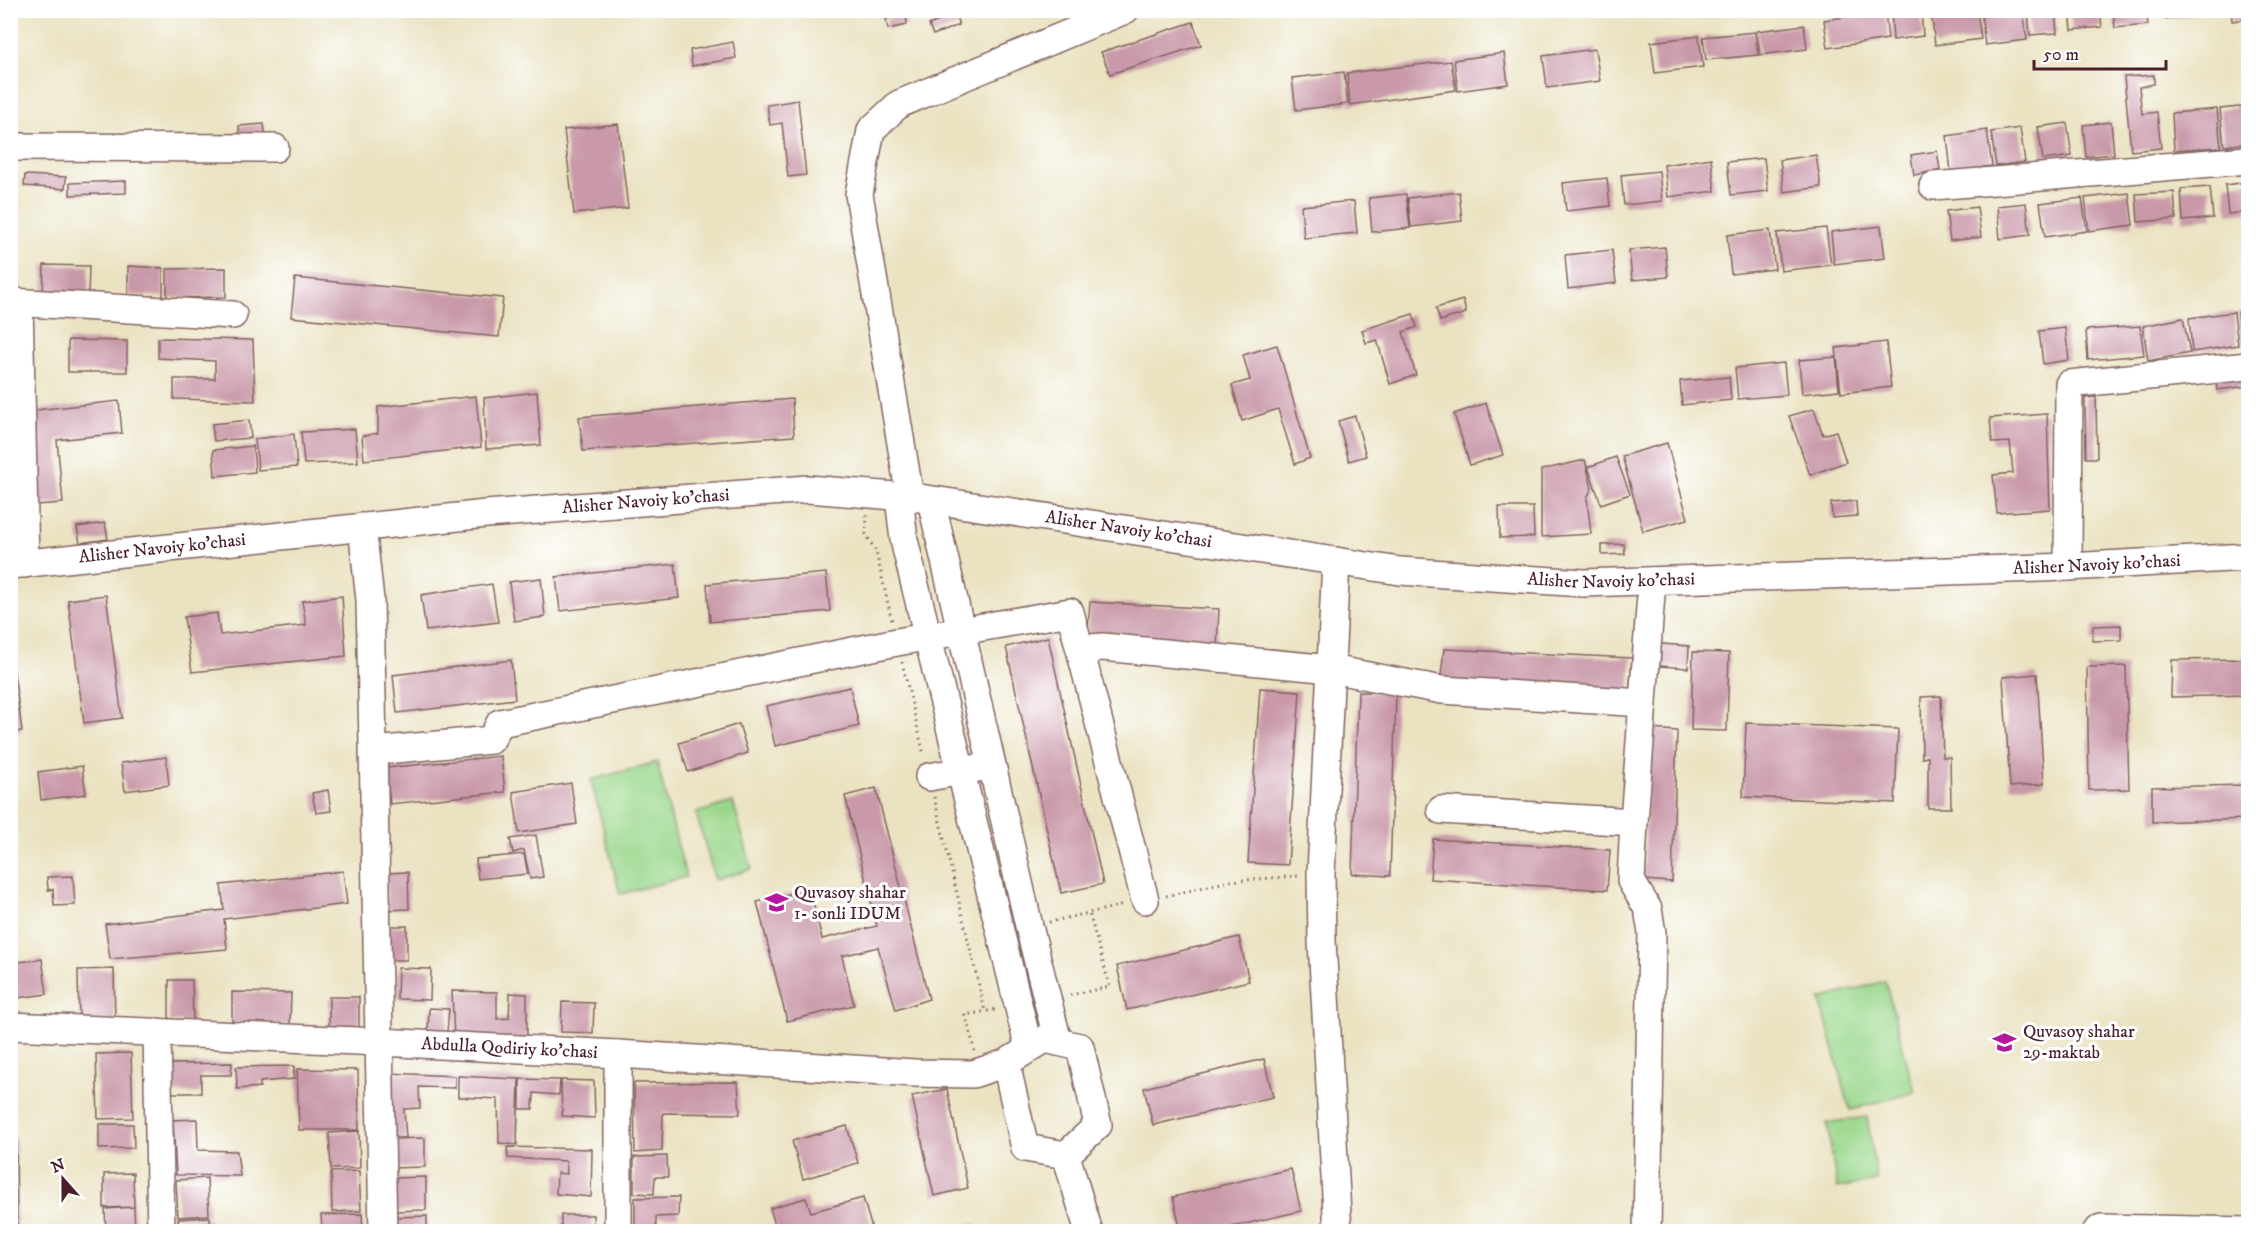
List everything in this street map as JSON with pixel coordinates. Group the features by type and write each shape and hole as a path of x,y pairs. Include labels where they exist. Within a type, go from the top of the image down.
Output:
{"street":[{"path":"1058,1042 962,632 913,498 860,194 870,130 899,104 1125,10"},
{"path":"10,147 275,148"},
{"path":"1933,186 2248,160"},
{"path":"18,565 15,302 233,315"},
{"path":"2067,567 2069,384 2248,366"},
{"name":"Alisher Navoiy ko'chasi","path":"18,565 486,514 808,489 913,498 1400,571 1584,583 2067,567 2248,557"},
{"path":"913,498 904,540 1029,1049"},
{"path":"362,527 370,600 382,1232"},
{"path":"1336,561 1321,869 1322,930 1338,1232"},
{"path":"1647,1232 1652,933 1648,909 1631,882 1652,581"},
{"path":"374,751 491,740 500,723 927,636 962,632 1070,612 1145,900"},
{"path":"1083,661 1090,648 1103,647 1331,669 1442,690 1643,704"},
{"path":"929,777 992,765"},
{"path":"1441,810 1634,822"},
{"name":"Abdulla Qodiriy ko'chasi","path":"10,1026 618,1054 915,1073 973,1074 1006,1063"},
{"path":"157,1032 161,1232"},
{"path":"1045,1039 1080,1047 1098,1125 1066,1155 1024,1148 1006,1063 1045,1039"},
{"path":"618,1054 618,1232"},
{"path":"1066,1155 1089,1232"},
{"path":"2096,1232 2102,1228 2248,1231"}],"path":[{"path":"867,494 866,534 876,552 985,1011"}],"green space":[{"path":"657,762 686,877 620,894 591,780"},
{"path":"733,802 752,869 715,880 696,813"},
{"path":"1885,981 1915,1092 1850,1110 1820,999"},
{"path":"1867,1117 1877,1181 1837,1188 1827,1123"}],"building":[{"path":"1921,10 1923,36 1893,40 1891,11"},
{"path":"1931,10 1977,10 1981,39 1935,45"},
{"path":"1981,10 2023,10 2027,40 1985,45"},
{"path":"2028,10 2055,10 2057,33 2030,35"},
{"path":"2070,10 2100,10 2102,27 2072,30"},
{"path":"2113,10 2146,10 2148,25 2115,28"},
{"path":"2164,10 2193,10 2193,15 2166,19"},
{"path":"2231,10 2248,10 2248,19 2232,21"},
{"path":"1885,11 1888,39 1828,48 1824,20"},
{"path":"955,14 959,25 933,35 929,25"},
{"path":"906,15 907,25 888,29 886,19"},
{"path":"1193,22 1201,45 1110,74 1101,52"},
{"path":"1804,25 1807,49 1760,55 1757,31"},
{"path":"1755,32 1758,55 1706,60 1703,37"},
{"path":"1699,36 1703,67 1655,73 1651,42"},
{"path":"733,42 736,58 692,66 690,50"},
{"path":"1595,49 1600,81 1547,88 1543,56"},
{"path":"1504,53 1508,84 1458,91 1454,60"},
{"path":"1451,61 1456,90 1350,105 1347,73"},
{"path":"1344,72 1348,104 1296,110 1292,78"},
{"path":"2154,75 2154,84 2139,87 2142,114 2157,112 2161,148 2131,151 2124,77"},
{"path":"798,100 806,175 788,177 782,123 770,125 767,105"},
{"path":"2248,106 2248,143 2224,146 2220,109"},
{"path":"2217,109 2221,147 2174,150 2172,113"},
{"path":"2111,122 2114,154 2086,157 2083,125"},
{"path":"2067,123 2072,156 2043,160 2038,127"},
{"path":"264,124 266,139 240,141 239,126"},
{"path":"618,124 628,208 574,214 564,130"},
{"path":"2020,128 2025,162 1996,166 1991,132"},
{"path":"1987,130 1992,166 1951,172 1947,136"},
{"path":"1937,151 1940,170 1914,175 1911,155"},
{"path":"1816,155 1821,187 1784,192 1780,160"},
{"path":"1711,158 1715,191 1668,197 1664,165"},
{"path":"1764,158 1768,191 1731,195 1727,162"},
{"path":"1659,171 1662,201 1624,205 1621,175"},
{"path":"25,175 66,177 65,189 24,186"},
{"path":"1607,178 1610,206 1566,211 1563,183"},
{"path":"126,181 126,193 70,195 70,183"},
{"path":"2248,182 2248,212 2228,214 2225,185"},
{"path":"2210,187 2213,218 2183,221 2181,189"},
{"path":"1459,192 1462,221 1411,227 1408,198"},
{"path":"2174,192 2176,219 2138,222 2136,194"},
{"path":"2129,193 2133,225 2089,231 2085,198"},
{"path":"1406,194 1410,228 1372,232 1369,198"},
{"path":"2082,198 2087,231 2045,237 2040,203"},
{"path":"1354,201 1357,233 1304,238 1301,206"},
{"path":"2026,203 2030,235 2000,239 1997,206"},
{"path":"1977,207 1981,237 1950,241 1946,211"},
{"path":"1881,226 1885,258 1834,264 1831,232"},
{"path":"1826,228 1831,265 1781,271 1777,233"},
{"path":"1770,230 1775,269 1731,274 1727,235"},
{"path":"1665,247 1668,277 1632,280 1629,250"},
{"path":"1612,250 1616,283 1568,289 1565,255"},
{"path":"44,265 89,266 88,295 43,294"},
{"path":"128,266 163,268 163,297 128,295"},
{"path":"226,268 226,297 167,298 167,269"},
{"path":"295,278 503,298 499,337 291,317"},
{"path":"1463,300 1466,313 1440,321 1436,308"},
{"path":"2248,310 2248,343 2242,344 2238,312"},
{"path":"2234,312 2238,345 2192,352 2189,318"},
{"path":"1413,314 1417,327 1403,332 1416,375 1390,384 1377,340 1366,343 1362,330"},
{"path":"2183,318 2190,353 2148,361 2143,326"},
{"path":"2140,326 2144,355 2088,360 2086,330"},
{"path":"2065,328 2069,360 2043,364 2039,331"},
{"path":"158,338 253,340 255,401 174,399 174,379 215,379 215,361 158,358"},
{"path":"68,340 127,341 127,372 68,372"},
{"path":"1886,342 1891,387 1841,393 1836,348"},
{"path":"1277,345 1310,458 1295,464 1278,409 1242,421 1232,385 1250,380 1243,355"},
{"path":"1836,357 1839,390 1802,394 1799,360"},
{"path":"1784,363 1787,395 1738,399 1735,368"},
{"path":"2248,372 2248,386 2217,390 2215,376"},
{"path":"1729,377 1731,400 1682,405 1680,381"},
{"path":"537,392 541,445 486,449 484,398"},
{"path":"476,396 481,447 364,460 362,436 378,433 378,407"},
{"path":"2096,397 2097,458 2086,458 2085,398"},
{"path":"792,399 794,436 583,451 579,417"},
{"path":"119,401 122,433 57,440 63,503 36,505 26,411"},
{"path":"1486,403 1503,455 1470,465 1454,414"},
{"path":"1814,409 1823,435 1836,431 1846,462 1810,475 1789,416"},
{"path":"2047,414 2050,509 1997,513 1993,475 2013,473 2010,442 1992,443 1990,418"},
{"path":"1355,416 1366,456 1349,461 1338,421"},
{"path":"249,420 251,438 214,441 212,424"},
{"path":"355,429 358,462 304,464 301,432"},
{"path":"294,434 297,467 258,470 255,439"},
{"path":"1667,443 1688,519 1643,531 1622,456"},
{"path":"253,446 255,472 215,476 213,450"},
{"path":"1616,457 1630,494 1601,504 1588,467"},
{"path":"1585,460 1592,488 1587,498 1591,534 1541,537 1541,470"},
{"path":"1856,501 1857,516 1832,518 1831,503"},
{"path":"1499,507 1533,507 1534,537 1500,538"},
{"path":"105,523 108,539 80,543 77,527"},
{"path":"1624,544 1625,554 1602,555 1602,545"},
{"path":"675,564 679,598 560,611 556,577"},
{"path":"826,573 830,611 710,622 707,584"},
{"path":"541,578 545,617 514,621 509,582"},
{"path":"492,584 498,622 426,631 421,595"},
{"path":"106,595 122,718 84,723 68,600"},
{"path":"342,596 346,656 192,672 184,617 217,613 220,635 306,625 302,601"},
{"path":"1090,602 1219,609 1217,649 1087,642"},
{"path":"2121,625 2121,640 2092,641 2093,626"},
{"path":"1048,637 1103,884 1061,893 1006,647"},
{"path":"10,643 22,731 10,733"},
{"path":"1661,644 1689,646 1688,668 1660,666"},
{"path":"1444,649 1632,658 1629,699 1440,685"},
{"path":"1693,652 1729,653 1727,731 1691,730"},
{"path":"2248,659 2248,695 2171,697 2172,660"},
{"path":"511,660 515,699 397,713 393,675"},
{"path":"2126,666 2129,789 2089,790 2087,667"},
{"path":"2037,674 2044,784 2010,787 2003,677"},
{"path":"850,687 859,726 775,746 766,706"},
{"path":"1260,688 1300,691 1288,865 1248,863"},
{"path":"1358,692 1396,693 1390,876 1352,874"},
{"path":"1941,696 1943,757 1950,757 1951,808 1928,808 1928,757 1922,758 1921,697"},
{"path":"1746,723 1898,729 1895,803 1743,797"},
{"path":"739,724 748,753 688,772 679,743"},
{"path":"1650,729 1677,731 1672,882 1643,880"},
{"path":"501,756 505,792 390,804 386,768"},
{"path":"166,757 169,785 125,791 121,763"},
{"path":"82,766 86,794 41,800 38,772"},
{"path":"571,783 577,824 519,833 513,792"},
{"path":"2248,785 2248,819 2152,822 2152,787"},
{"path":"876,788 929,999 896,1010 878,947 842,956 854,1005 787,1021 757,902 810,889 822,939 877,926 845,796"},
{"path":"328,790 331,811 316,813 312,793"},
{"path":"536,835 543,877 530,879 524,850 513,853 510,839"},
{"path":"1433,839 1610,850 1607,890 1430,879"},
{"path":"524,854 528,874 478,879 476,859"},
{"path":"343,871 347,904 224,919 227,949 110,959 105,924 224,910 221,885"},
{"path":"408,872 409,909 387,910 386,873"},
{"path":"73,876 75,905 54,906 53,889 48,890 47,877"},
{"path":"386,926 407,926 407,960 386,960"},
{"path":"1239,937 1249,981 1127,1010 1117,966"},
{"path":"42,959 47,994 10,999 10,963"},
{"path":"398,968 431,969 430,1000 397,999"},
{"path":"114,969 115,1022 79,1022 78,970"},
{"path":"169,980 192,980 193,1022 169,1022"},
{"path":"452,991 497,992 497,1019 509,1018 510,993 527,994 527,1042 454,1040"},
{"path":"232,992 291,993 290,1024 232,1023"},
{"path":"329,997 359,997 359,1029 329,1029"},
{"path":"562,1002 594,1003 593,1033 561,1032"},
{"path":"429,1008 449,1009 447,1032 428,1031"},
{"path":"131,1053 133,1118 98,1119 96,1054"},
{"path":"1264,1059 1273,1097 1153,1125 1144,1088"},
{"path":"232,1063 231,1075 201,1075 201,1093 171,1093 170,1064"},
{"path":"294,1066 294,1079 260,1082 260,1087 237,1089 236,1067"},
{"path":"297,1069 358,1070 359,1130 299,1130"},
{"path":"388,1073 455,1076 455,1088 419,1087 420,1108 404,1109 406,1138 390,1138"},
{"path":"458,1076 519,1079 517,1145 499,1143 498,1099 458,1097"},
{"path":"520,1079 560,1080 559,1095 534,1093 533,1109 520,1109"},
{"path":"561,1080 594,1081 595,1118 562,1116"},
{"path":"738,1082 740,1114 663,1113 662,1151 635,1153 634,1083"},
{"path":"947,1089 968,1188 934,1196 912,1096"},
{"path":"197,1119 198,1150 237,1151 240,1176 176,1175 173,1120"},
{"path":"99,1124 133,1124 134,1148 99,1149"},
{"path":"847,1126 858,1163 803,1179 792,1141"},
{"path":"359,1131 360,1168 331,1169 329,1133"},
{"path":"10,1138 16,1138 17,1229 10,1230"},
{"path":"425,1138 425,1167 391,1168 390,1139"},
{"path":"507,1147 592,1149 591,1197 556,1194 557,1173 567,1174 566,1161 508,1158"},
{"path":"667,1156 668,1177 655,1177 654,1194 634,1193 634,1157"},
{"path":"1291,1169 1301,1211 1210,1232 1181,1232 1173,1197"},
{"path":"359,1171 361,1211 332,1212 331,1172"},
{"path":"133,1173 134,1207 104,1208 104,1174"},
{"path":"426,1177 426,1210 392,1211 391,1178"},
{"path":"207,1178 209,1215 178,1217 176,1180"},
{"path":"679,1197 678,1216 656,1217 656,1232 635,1232 635,1198"},
{"path":"806,1198 811,1212 863,1198 873,1232 777,1232 770,1208"},
{"path":"134,1207 135,1232 106,1232 105,1209"},
{"path":"362,1214 363,1232 322,1230 321,1215"},
{"path":"561,1215 593,1215 593,1232 561,1232"},
{"path":"427,1216 427,1232 393,1232 393,1217"},
{"path":"210,1217 211,1232 179,1232 178,1219"},
{"path":"972,1223 974,1232 944,1232 944,1231"}],"place":[{"name":"Quvasoy shahar 1- sonli IDUM","path":"776,903"},
{"name":"Quvasoy shahar 29-maktab","path":"2005,1042"}]}
